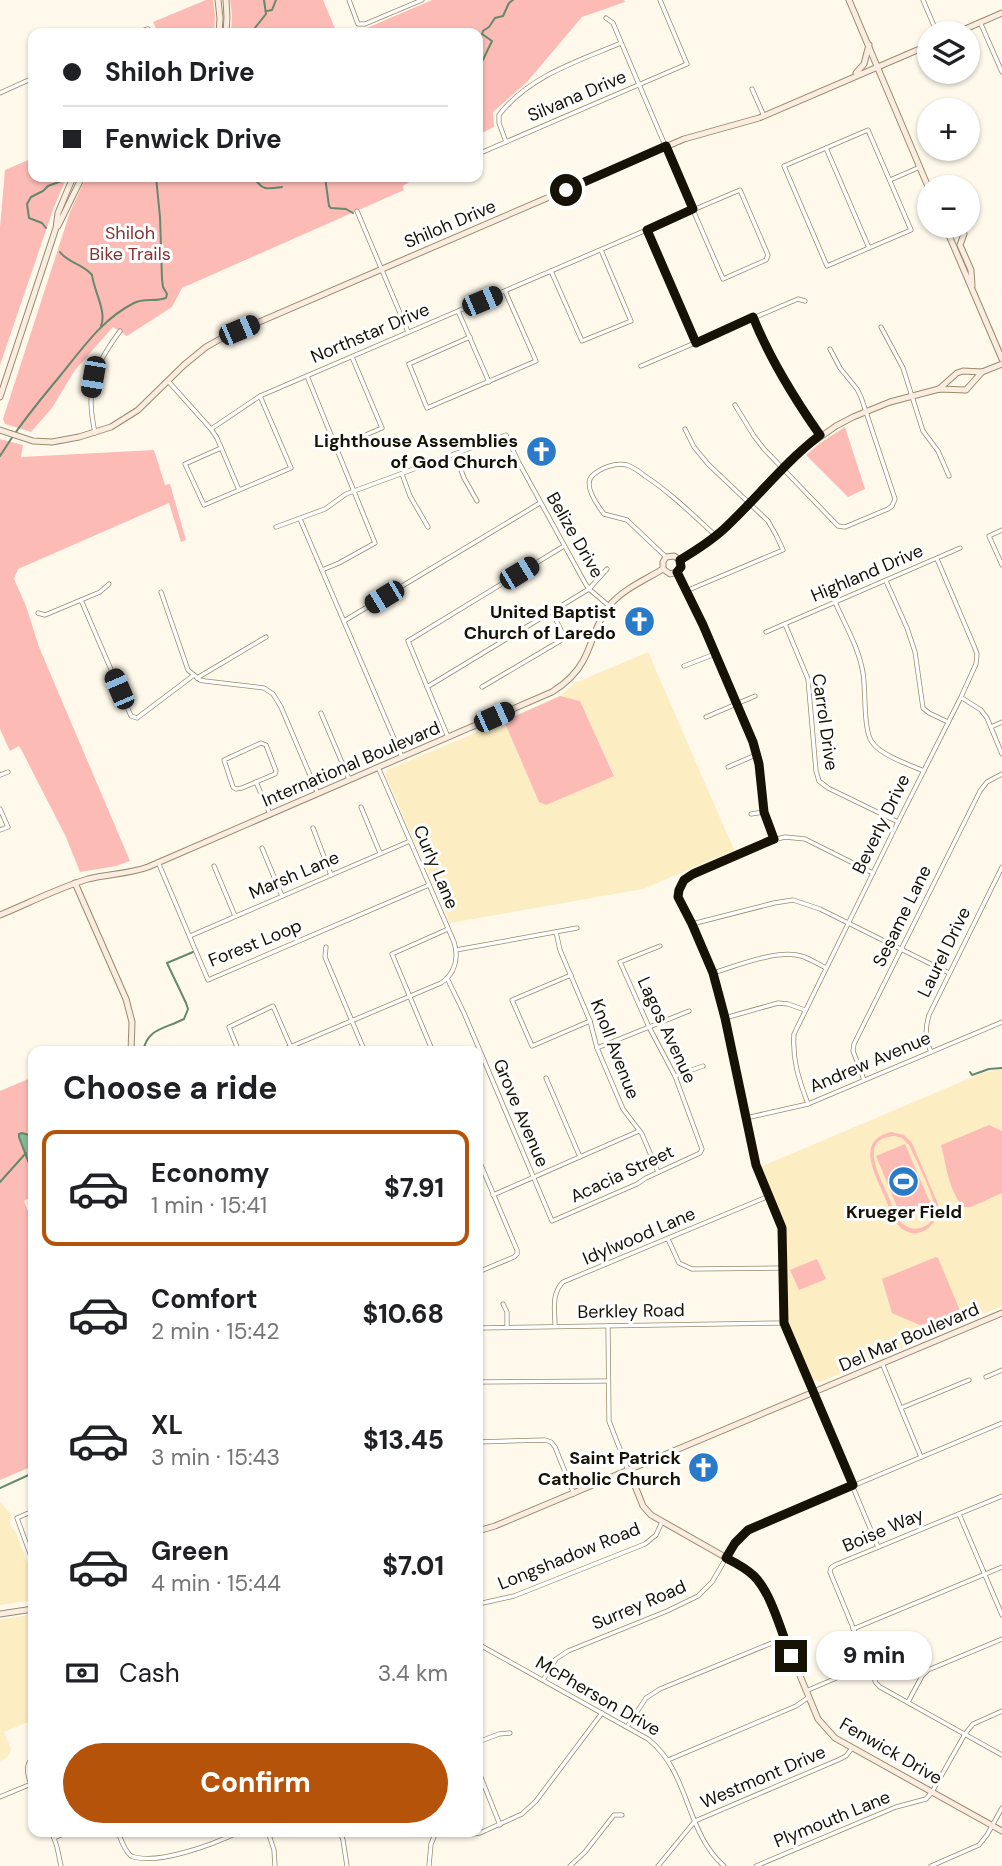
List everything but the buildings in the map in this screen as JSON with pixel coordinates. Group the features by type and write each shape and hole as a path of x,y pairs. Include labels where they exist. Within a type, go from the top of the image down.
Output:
{"main road":[{"path":"218,0 219,28"},
{"path":"226,0 226,28"},
{"path":"849,0 923,175"},
{"path":"980,22 1002,13"},
{"path":"851,77 864,64 869,45"},
{"name":"Shiloh Drive","path":"2,431 33,441 51,442 111,428 129,417 194,357 222,338 666,146 696,134 764,116 917,50"},
{"path":"0,397 56,228 58,213 71,182"},
{"path":"56,228 80,182"},
{"path":"680,560 716,536 796,454 820,435 867,411 939,389 966,390 982,372 1002,362 950,238"},
{"path":"962,238 960,244 971,270 972,289"},
{"path":"939,389 960,372 982,372"},
{"path":"674,556 680,560 681,567 677,572 668,573 663,569 666,557 674,556"},
{"name":"International Boulevard","path":"0,915 75,883 133,872 158,862 552,692 583,662 599,622 609,606 632,587 663,569"},
{"path":"75,883 126,999 132,1022 131,1046"},
{"name":"Del Mar Boulevard","path":"483,1530 574,1494 1002,1313"},
{"name":"Fenwick Drive","path":"629,1471 643,1506 651,1516 746,1569 761,1585 822,1725 835,1738 1002,1831"},
{"path":"0,1615 28,1610"}],"street":[{"path":"349,0 358,24 365,24 422,0"},
{"name":"Silvana Drive","path":"483,152 687,64 660,0"},
{"path":"923,0 932,21"},
{"path":"606,18 613,23 693,209"},
{"path":"980,22 1002,72"},
{"path":"506,142 499,115 531,84 621,43"},
{"path":"0,93 28,80"},
{"path":"752,89 764,116"},
{"path":"868,130 890,180 911,230 827,266 783,166 868,130"},
{"path":"826,148 869,248"},
{"path":"890,180 920,167"},
{"name":"Northstar Drive","path":"211,429 260,396 693,209 740,190 768,255 766,260 723,279 693,209"},
{"path":"357,212 408,332"},
{"path":"647,230 696,343"},
{"path":"551,271 582,341 631,321 601,250"},
{"path":"470,337 409,364 427,408 536,361 505,291"},
{"path":"641,366 798,299 804,301"},
{"path":"458,311 489,382"},
{"path":"753,317 763,343 820,435"},
{"path":"881,327 904,368 923,431 938,452 949,476"},
{"path":"94,433 90,412 93,377 99,361 120,331"},
{"path":"735,405 754,436 841,527 888,509 894,499 867,411 857,389 840,368 830,349"},
{"path":"337,447 382,428 352,357"},
{"path":"307,376 375,543 322,570"},
{"path":"168,381 211,429 239,490"},
{"path":"221,448 186,464 204,505 291,468 260,396"},
{"path":"685,429 708,464 772,527 783,551 686,591"},
{"name":"Belize Drive","path":"455,454 506,435 540,503 589,589 609,606"},
{"path":"276,527 325,509 355,491 455,454 477,501"},
{"path":"666,557 627,520 604,514 589,487 590,478 606,467 618,464 629,466 671,495 716,536"},
{"path":"402,474 410,496 428,527"},
{"path":"344,621 540,503"},
{"path":"300,519 402,757"},
{"path":"1002,530 989,536 1002,565"},
{"path":"448,737 408,641 564,546"},
{"name":"Highland Drive","path":"766,632 960,548"},
{"name":"Beverly Drive","path":"808,1104 795,1066 794,1034 976,664 976,654 937,559"},
{"path":"427,687 589,589 607,569"},
{"path":"677,572 758,754 764,812 774,839"},
{"path":"886,580 915,652 923,708 948,722"},
{"path":"38,613 45,615 100,592 109,584"},
{"path":"161,592 185,663 196,676 205,681 264,688 273,694 318,794"},
{"path":"81,600 128,711 131,716 137,718 196,676 266,637"},
{"path":"835,602 860,658 864,674 868,732 872,744 923,771"},
{"path":"482,687 560,641 562,632 552,612"},
{"name":"Carrol Drive","path":"785,624 807,679 819,781 898,822"},
{"path":"684,666 715,653"},
{"path":"706,717 755,696"},
{"path":"961,697 981,710 1002,754"},
{"path":"321,713 349,780"},
{"path":"991,727 1002,722"},
{"path":"261,743 266,745 276,771 275,774 256,782 242,788 233,787 224,760 261,743"},
{"path":"728,767 758,754"},
{"name":"Curly Lane","path":"378,767 456,950"},
{"path":"0,775 8,772"},
{"name":"Sesame Lane","path":"864,1080 853,1051 854,1044 980,790 987,782 1002,774"},
{"path":"256,782 270,814"},
{"path":"361,807 380,853"},
{"path":"0,808 8,827 0,830"},
{"path":"751,814 764,812"},
{"path":"313,828 331,875"},
{"path":"873,873 804,839 785,836 693,874 684,880 678,897 713,973 756,1165 782,1228 784,1323 878,1547"},
{"name":"Marsh Lane","path":"189,936 410,841"},
{"path":"262,848 282,896"},
{"name":"Forest Loop","path":"158,862 208,979 429,885"},
{"path":"214,866 235,916"},
{"name":"Laurel Drive","path":"931,1052 926,1041 925,1028 929,1015 1002,867"},
{"path":"692,924 793,900 808,903 849,922 949,973"},
{"path":"237,1046 229,1027 273,1006 291,1046 447,978 455,963 456,950 577,928"},
{"path":"430,1046 392,954 448,929"},
{"name":"Knoll Avenue","path":"556,932 560,950 590,1021 597,1048 623,1109 640,1130 659,1172"},
{"name":"Lagos Avenue","path":"660,946 620,962 649,1027 675,1076 702,1149"},
{"path":"326,947 325,957 362,1046"},
{"path":"713,973 768,957 789,954 801,956 826,968"},
{"path":"571,975 512,1000 531,1046 590,1021"},
{"name":"Grove Avenue","path":"447,978 478,1046"},
{"path":"725,1018 778,1003 805,1010"},
{"path":"597,1048 689,1010"},
{"name":"Andrew Avenue","path":"746,1118 808,1104 1002,1022"},
{"name":"Grove Avenue","path":"483,1058 552,1221"},
{"path":"675,1076 703,1066"},
{"path":"546,1078 580,1157"},
{"path":"494,1195 640,1130"},
{"name":"Acacia Street","path":"552,1221 637,1184 700,1153 702,1149"},
{"path":"483,1170 517,1250 513,1257 483,1270"},
{"name":"Idylwood Lane","path":"555,1326 554,1296 556,1289 563,1282 769,1196"},
{"path":"668,1239 679,1263 692,1269 783,1268"},
{"path":"503,1304 507,1312 507,1327"},
{"name":"Berkley Road","path":"483,1328 784,1323"},
{"name":"Fenwick Drive","path":"608,1326 609,1421 629,1471"},
{"path":"882,1363 921,1457"},
{"path":"986,1377 1002,1370"},
{"path":"901,1408 969,1380"},
{"path":"483,1382 608,1381"},
{"name":"Surrey Road","path":"543,1680 556,1659 568,1651 698,1596 712,1582 735,1543 748,1530 1002,1423"},
{"path":"483,1442 551,1442 574,1494"},
{"name":"Boise Way","path":"1002,1496 831,1568 831,1578 876,1683 1002,1755"},
{"path":"28,1513 17,1518 28,1548"},
{"path":"959,1514 1002,1615"},
{"name":"Longshadow Road","path":"483,1603 514,1596 645,1544 656,1535 662,1522"},
{"path":"853,1629 1002,1567"},
{"path":"627,1727 646,1698 660,1689 784,1638"},
{"path":"908,1702 928,1670 1002,1639"},
{"name":"McPherson Drive","path":"483,1647 657,1746 681,1782 706,1844 724,1866"},
{"path":"668,1760 796,1706 808,1694 867,1665"},
{"path":"932,1792 965,1734 978,1720 1002,1711"},
{"path":"483,1830 522,1814 536,1801 602,1713"},
{"path":"483,1740 510,1733"},
{"name":"Westmont Drive","path":"658,1866 695,1821 838,1760 846,1756 852,1747"},
{"path":"483,1782 500,1825"},
{"path":"0,1797 28,1785"},
{"name":"Plymouth Lane","path":"756,1866 896,1807 926,1799 932,1792"},
{"path":"931,1866 979,1845 1002,1808"},
{"path":"572,1866 614,1815 622,1815"},
{"path":"120,1837 132,1857 144,1862 159,1863 177,1859 228,1837"},
{"path":"270,1837 275,1866"},
{"path":"342,1837 347,1866"},
{"path":"429,1866 434,1837"},
{"path":"54,1838 61,1866"}],"shaded area":[{"path":"648,652 734,850 643,889 450,923 385,774 387,770 504,721 539,802 614,775 580,701 560,696 575,683"},
{"path":"1002,1069 1002,1306 820,1382 813,1380 788,1321 786,1228 760,1167 982,1073"},
{"path":"19,1134 28,1135 28,1161 19,1137"},
{"path":"0,1502 11,1514 10,1525 16,1533 28,1564 28,1601 0,1605"},
{"path":"28,1615 28,1722 4,1732 11,1749 7,1758 0,1761 0,1620"}],"green space":[{"path":"206,0 213,0 214,28 156,28 153,22"},
{"path":"230,0 323,0 335,28 231,28"},
{"path":"432,0 625,2 582,17 527,82 493,112 494,127 483,132 483,28 367,28"},
{"name":"Shiloh Bike Trails","path":"28,160 28,182 65,182 0,365 0,227 5,170"},
{"name":"Shiloh Bike Trails","path":"84,182 410,182 403,186 404,190 182,288 172,307 127,336 113,327 75,370 52,408 31,432 5,424 3,419 70,212"},
{"path":"845,427 865,489 848,497 806,455"},
{"path":"0,439 23,445 21,457 154,450 165,485 170,484 186,540 181,542 169,503 18,569 14,579 39,647 130,861 116,866 80,872 66,837 22,751 19,746 10,751 0,729"},
{"path":"560,696 580,701 614,776 546,805 539,802 504,721"},
{"path":"28,1079 28,1199 24,1201 28,1211 28,1468 0,1480 0,1091"},
{"path":"989,1125 1002,1131 1002,1193 971,1207 964,1207 951,1186 941,1145"},
{"path":"891,1132 904,1135 912,1143 938,1204 935,1220 931,1226 919,1233 912,1233 898,1225 876,1177 871,1150 873,1143 880,1136","holes":["883,1138 902,1138 909,1145 934,1204 935,1213 932,1220 926,1226 918,1228 908,1227 898,1218 874,1159 877,1143"]},
{"name":"Krueger Field","path":"905,1144 932,1207 902,1219 876,1156"},
{"path":"936,1257 961,1313 929,1329 892,1313 882,1279"},
{"path":"817,1259 826,1279 799,1290 790,1270"}],"waterway":[{"path":"255,28 266,14 264,0"},
{"path":"267,11 272,10 276,0"},
{"path":"483,31 495,18 503,16 513,0"},
{"path":"483,35 492,41 483,60"},
{"path":"46,228 42,223 29,218 27,204 31,197 59,182"},
{"path":"16,432 85,345 112,317 134,303 166,298 162,279 156,182"},
{"path":"258,182 265,188 282,187"},
{"path":"326,182 329,206 353,213"},
{"path":"60,252 92,275 101,308 101,326"},
{"path":"0,456 13,436"},
{"path":"144,1046 148,1038 158,1030 184,1019 188,1009 167,963 193,952"},
{"path":"970,1072 972,1075 1002,1068"},
{"path":"0,1182 26,1153"},
{"path":"0,1488 28,1475"}],"place":[{"name":"Lighthouse Assemblies of God Church","path":"541,451"},
{"name":"United Baptist Church of Laredo","path":"639,622"},
{"name":"Krueger Field","path":"904,1182"},
{"name":"Saint Patrick Catholic Church","path":"704,1468"}],"route":[{"path":"566,190 666,146 693,209 647,230 696,343 753,317 763,343 820,435 796,454 726,527 680,560 681,567 677,572 703,625 758,754 764,812 774,839 693,874 684,880 678,897 713,973 756,1165 783,1232 784,1323 853,1485 748,1530 742,1534 726,1558 746,1569 761,1585 791,1656"}]}
